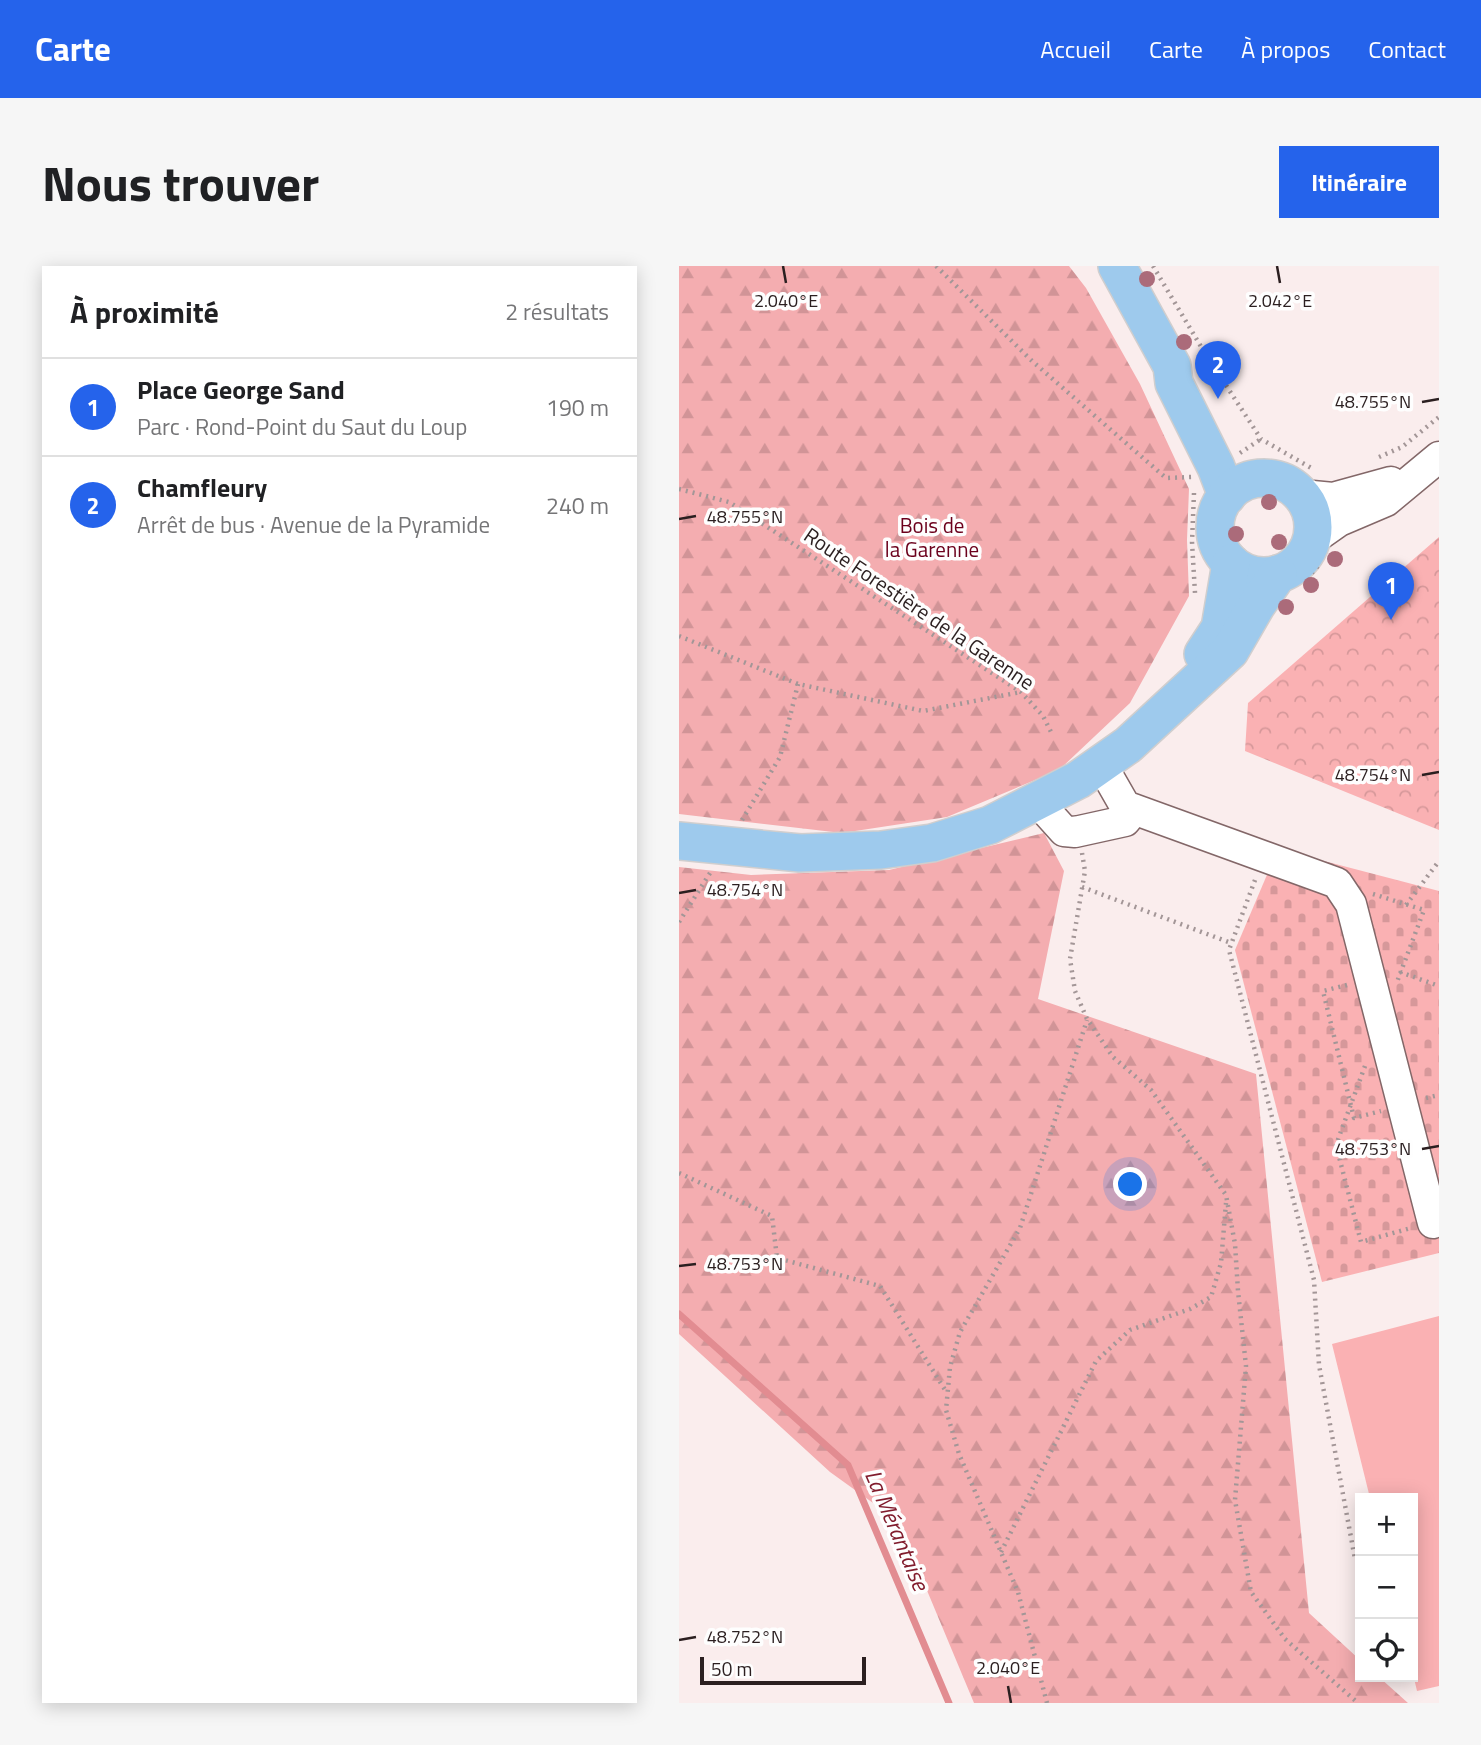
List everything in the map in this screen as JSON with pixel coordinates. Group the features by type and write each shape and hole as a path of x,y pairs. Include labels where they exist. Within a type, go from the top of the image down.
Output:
{"main road":[{"path":"1118,266 1172,366 1186,378 1251,468 1300,481"},
{"path":"1172,366 1174,383 1216,467 1227,496"},
{"path":"1263,478 1300,481 1314,524 1312,540 1305,555 1293,567 1278,575 1245,573 1231,563 1221,550 1216,534 1220,507 1237,486 1249,480 1263,478"},
{"path":"1173,701 1220,628 1231,563"},
{"path":"679,841 800,853 881,850 932,843 990,825 1078,780 1128,745 1230,651 1278,575"}],"street":[{"path":"1300,481 1333,498 1429,466"},
{"path":"1312,540 1339,521 1386,501 1429,466"},
{"path":"1101,764 1125,806 1337,883 1351,904 1433,1223"},
{"path":"1037,801 1064,831 1075,832 1125,821 1134,810"}],"path":[{"path":"936,266 1032,361 1166,478 1193,477"},
{"path":"1153,266 1261,439 1315,470 1300,481"},
{"path":"1378,457 1402,447 1439,416"},
{"path":"1189,468 1193,477 1195,596"},
{"name":"Route Forestière de la Garenne","path":"679,489 729,502 1021,692 1044,716 1053,736"},
{"path":"679,636 798,684 923,711 1021,692"},
{"path":"679,922 780,757 798,684"},
{"path":"1075,832 1085,872 1070,959 1075,991 1087,1019 1113,1057 1151,1090 1226,1195 1235,1244 1247,1366 1235,1500 1251,1592 1285,1639 1358,1703"},
{"path":"1263,856 1229,950 1314,1280 1319,1365 1355,1559"},
{"path":"1406,905 1439,860"},
{"path":"1082,887 1231,943"},
{"path":"1047,1703 1018,1592 959,1454 946,1410 950,1367 960,1332 1020,1228 1087,1019"},
{"path":"679,1173 772,1216 777,1258 880,1286 948,1394"},
{"path":"1001,1553 1096,1360 1130,1330 1190,1309 1211,1297 1221,1263 1226,1195"}],"green space":[{"name":"Bois de la Garenne","path":"679,266 1069,266 1086,288 1140,384 1189,489 1189,596 1130,703 1059,770 947,817 842,833 679,814"},
{"path":"1439,537 1439,830 1245,751 1248,703"},
{"path":"1044,833 1064,871 1038,999 1256,1074 1309,1613 1355,1655 1355,1682 1385,1682 1408,1703 974,1703 898,1521 830,1472 679,1334 679,867 751,875 889,870"},
{"path":"1278,849 1439,891 1439,1253 1322,1282 1235,950"},
{"path":"1439,1316 1439,1686 1417,1691 1415,1682 1418,1682 1418,1493 1369,1493 1332,1344"}],"waterway":[{"name":"La Mérantaise","path":"679,1314 848,1465 949,1703"}],"place":[{"name":"Chamfleury","path":"1218,399"},
{"name":"Place George Sand","path":"1391,620"}]}
